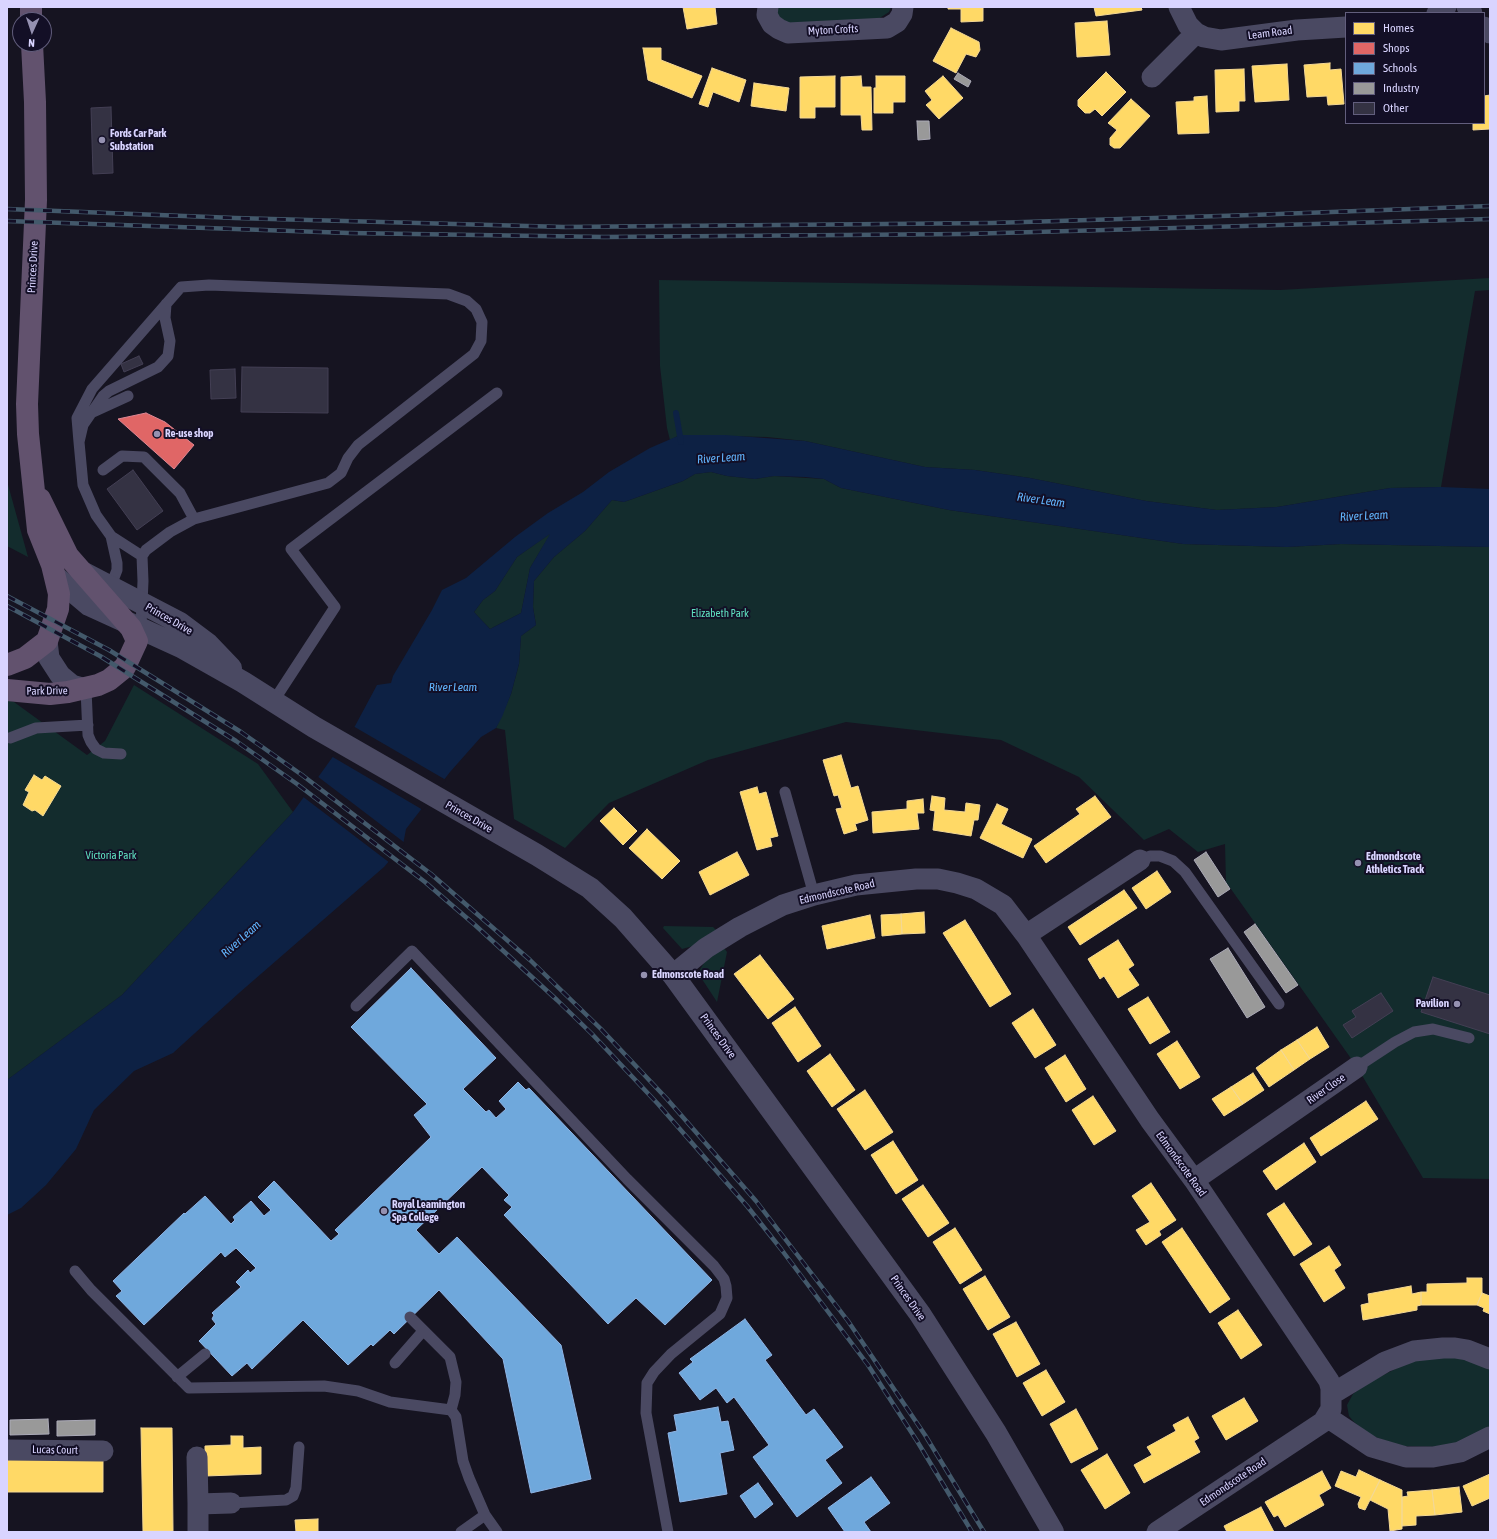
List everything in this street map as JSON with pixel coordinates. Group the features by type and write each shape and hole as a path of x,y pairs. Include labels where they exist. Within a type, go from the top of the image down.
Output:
{"highway":[{"name":"Princes Drive","path":"32,52 35,102 36,200 27,404 28,434 35,489 38,530 57,578"},
{"name":"Princes Drive","path":"35,489 68,556 135,630"},
{"name":"Park Drive","path":"47,642 58,605 59,594 57,578"},
{"name":"Park Drive","path":"7,690 50,694 98,685 119,674 125,667 132,655 135,630"},
{"path":"7,665 25,658 47,642"}],"street":[{"name":"Myton Crofts","path":"768,7 768,15 772,24 779,30 788,33 887,28 897,22 902,14 903,7"},
{"path":"1152,77 1196,33 1188,25 1179,7"},
{"name":"Leam Road","path":"1196,33 1204,37 1221,40 1297,30 1345,27"},
{"name":"Princes Drive","path":"82,572 180,624 208,644 243,682"},
{"name":"Princes Drive","path":"57,578 89,605 135,630 168,640 243,682 328,735 537,855 590,888 639,934 673,975 920,1314 996,1433 1053,1532"},
{"name":"Park Drive","path":"47,642 49,658 57,672 65,681 86,688"},
{"path":"1026,935 1140,860"},
{"name":"Edmondscote Road","path":"673,975 706,948 740,927 783,905 814,894 856,885 886,881 924,879 957,883 976,889 1003,905 1026,935 1150,1120 1194,1180 1329,1381 1332,1394"},
{"name":"River Close","path":"1194,1180 1357,1067"},
{"path":"1490,1359 1466,1350 1455,1348 1414,1351 1384,1362 1332,1394 1330,1409 1327,1417 1372,1447 1406,1457 1433,1457 1460,1452 1490,1437"},
{"name":"Edmondscote Road","path":"1157,1532 1317,1426 1327,1417"},
{"name":"Lucas Court","path":"7,1450 103,1451"},
{"path":"197,1457 198,1532"},
{"path":"198,1504 231,1503"}],"lane":[{"path":"209,285 448,294 467,300 476,309 482,322 481,341 474,354 358,445 348,458 341,473 328,484 194,519 164,536 146,550 142,556 143,581 141,603 135,630 110,588 117,570 117,557 111,536 96,515 87,497 81,472 77,418 92,389 181,287 209,285"},
{"path":"79,442 83,425 100,400 109,391 153,370 166,359 170,351 170,341 165,318 166,304"},
{"path":"273,702 335,607 291,549 497,393"},
{"path":"93,412 128,396"},
{"path":"103,470 122,456 144,457 180,493 194,519"},
{"path":"111,536 142,556"},
{"path":"86,688 88,725 91,742 96,749 112,755 121,754"},
{"path":"10,738 36,728 88,725"},
{"path":"785,792 814,894"},
{"path":"1140,860 1150,856 1160,856 1173,861 1185,872 1279,1004"},
{"path":"356,1006 412,951 628,1179 714,1266 724,1279 727,1298 720,1314 671,1354 654,1372 647,1383 646,1413 668,1532"},
{"name":"River Close","path":"1357,1067 1395,1042 1414,1032 1433,1030 1469,1038"},
{"path":"75,1271 91,1290 189,1388 324,1386 358,1391 390,1402 447,1408 451,1410 456,1417 463,1461 485,1515 497,1532"},
{"path":"410,1317 450,1357 453,1364 455,1395 451,1410"},
{"path":"395,1363 423,1331"},
{"path":"177,1377 205,1354"},
{"path":"231,1503 286,1500 293,1496 296,1488 299,1447"},
{"path":"461,1532 485,1515"}],"green space":[{"path":"776,7 891,7 889,12 875,21 791,26 780,18 775,10"},
{"path":"1490,278 1490,290 1475,291 1441,487 1390,488 1277,507 1217,510 1146,501 1030,478 975,470 925,467 805,441 767,437 680,435 670,440 667,428 660,366 659,280 1280,290"},
{"name":"Elizabeth Park","path":"711,472 727,476 755,479 774,476 824,479 841,488 949,510 1183,544 1287,547 1341,544 1490,547 1490,1179 1423,1178 1357,1067 1226,882 1225,844 1198,852 1169,829 1144,840 1079,777 1001,740 846,722 708,760 609,803 565,848 514,819 505,730 496,728 511,694 519,664 521,636 536,625 533,607 534,581 554,557 585,531 612,500 624,502 683,481 695,474"},
{"path":"7,481 28,557 7,546"},
{"path":"551,533 530,568 521,613 490,629 474,612 483,600 495,591 517,557"},
{"name":"Victoria Park","path":"134,685 258,764 293,812 122,995 7,1080 7,700 14,702 87,755 105,741"},
{"path":"664,926 713,927 716,930 693,946 682,949 663,928"},
{"path":"724,948 727,952 717,1002 698,973 705,961"},
{"path":"1452,1356 1490,1368 1490,1426 1472,1438 1445,1447 1399,1446 1370,1435 1349,1416 1347,1405 1353,1394 1364,1385 1413,1360"}],"water":[{"name":"River Leam","path":"680,435 725,435 805,441 925,467 975,470 1030,478 1146,501 1217,510 1277,507 1390,488 1441,487 1490,489 1490,547 1341,544 1287,547 1183,544 949,510 841,488 824,479 805,477 774,476 755,479 727,476 711,472 695,474 683,481 624,502 612,500 585,531 554,557 534,581 533,607 536,625 521,636 519,664 511,694 502,717 496,728 481,737 450,772 406,829 403,845 384,867 239,993 173,1053 134,1071 94,1110 76,1149 46,1185 21,1208 7,1215 7,1080 122,995 293,812 355,726 377,685 391,683 393,676 432,610 442,590 466,578 515,537 548,513 583,492 609,472 650,448","holes":["550,534 530,568 521,613 490,629 474,612 483,600 495,591 517,557"]}],"pier":[{"path":"353,726 446,780 423,810 331,756"},
{"path":"317,776 405,843 390,863 302,796"}],"building: Homes":[{"path":"683,7 715,7 717,24 687,29"},
{"path":"948,7 983,7 983,21 961,22 961,9 948,9"},
{"path":"1094,7 1141,7 1142,10 1096,16"},
{"path":"1107,21 1110,55 1077,57 1075,23"},
{"path":"951,28 979,42 980,50 976,57 966,54 956,73 933,61"},
{"path":"643,48 661,48 661,60 702,76 692,98 648,80"},
{"path":"1330,63 1330,70 1341,69 1344,104 1328,105 1327,96 1307,97 1304,65"},
{"path":"1287,64 1289,100 1255,102 1252,66"},
{"path":"712,68 746,80 739,102 713,92 708,107 699,104"},
{"path":"1244,69 1245,101 1239,101 1239,111 1216,112 1215,70"},
{"path":"1106,72 1126,92 1102,116 1095,109 1090,113 1085,113 1078,106 1078,100"},
{"path":"835,76 835,107 815,107 815,118 800,118 800,77"},
{"path":"861,76 862,87 871,87 872,130 862,130 861,115 841,115 841,77"},
{"path":"876,76 905,76 905,102 893,102 893,113 874,113 874,88 876,88"},
{"path":"943,76 963,98 939,119 926,105 932,100 925,91"},
{"path":"754,83 789,88 786,111 751,106"},
{"path":"1490,95 1490,129 1473,130 1473,124 1485,124 1485,96"},
{"path":"1207,96 1209,133 1178,134 1176,102 1194,101 1194,97"},
{"path":"1131,99 1150,116 1120,148 1114,148 1110,145 1110,138 1117,130 1108,123"},
{"path":"841,755 851,788 858,786 868,820 855,824 857,830 844,834 836,809 842,808 838,795 834,796 823,760"},
{"path":"34,775 42,780 45,776 61,786 43,816 35,810 32,811 23,805 29,792 25,790"},
{"path":"757,787 759,794 766,792 778,836 770,838 772,846 757,850 740,792"},
{"path":"932,796 945,798 944,810 965,812 966,803 980,805 978,820 974,820 971,836 933,830 935,811 930,810"},
{"path":"1095,796 1111,817 1046,863 1034,846 1080,814 1076,809"},
{"path":"923,799 924,813 917,813 919,829 873,833 872,812 907,809 907,801"},
{"path":"997,804 1008,809 1001,824 1032,839 1023,858 980,838"},
{"path":"614,808 637,831 623,845 600,821"},
{"path":"647,829 680,861 662,879 629,848"},
{"path":"737,852 749,875 710,895 699,872"},
{"path":"1157,871 1171,892 1146,909 1132,888"},
{"path":"1124,890 1137,908 1080,945 1068,927"},
{"path":"924,912 925,933 902,934 901,914"},
{"path":"901,914 902,934 882,936 881,915"},
{"path":"870,915 875,938 827,949 822,926"},
{"path":"965,920 1011,994 990,1007 943,933"},
{"path":"1118,940 1134,965 1128,969 1139,985 1118,998 1104,976 1100,979 1088,959"},
{"path":"760,955 794,999 768,1019 734,974"},
{"path":"1148,997 1170,1032 1150,1044 1128,1009"},
{"path":"795,1007 821,1046 798,1062 772,1023"},
{"path":"1033,1009 1056,1045 1035,1058 1012,1023"},
{"path":"1317,1027 1329,1047 1310,1059 1297,1040"},
{"path":"1297,1040 1310,1059 1294,1070 1281,1050"},
{"path":"1177,1041 1200,1077 1180,1089 1157,1054"},
{"path":"1281,1050 1294,1070 1269,1087 1256,1068"},
{"path":"830,1054 855,1090 832,1107 807,1071"},
{"path":"1065,1055 1086,1089 1066,1102 1045,1068"},
{"path":"1253,1073 1264,1090 1243,1104 1231,1087"},
{"path":"1231,1087 1243,1104 1224,1116 1212,1099"},
{"path":"865,1090 893,1132 865,1150 837,1109"},
{"path":"1093,1096 1116,1131 1094,1145 1072,1110"},
{"path":"1366,1101 1378,1119 1321,1156 1310,1138"},
{"path":"893,1141 918,1180 896,1194 871,1155"},
{"path":"1304,1143 1316,1162 1276,1190 1263,1171"},
{"path":"1151,1183 1176,1220 1159,1231 1161,1235 1146,1245 1136,1230 1150,1222 1132,1196"},
{"path":"923,1185 949,1223 928,1237 902,1199"},
{"path":"1284,1203 1312,1244 1294,1256 1267,1214"},
{"path":"955,1228 982,1270 960,1284 933,1242"},
{"path":"1182,1228 1230,1299 1210,1313 1162,1242"},
{"path":"1329,1246 1341,1265 1334,1270 1345,1288 1324,1302 1300,1264"},
{"path":"985,1276 1010,1317 988,1330 963,1289"},
{"path":"1467,1278 1482,1278 1482,1293 1477,1305 1421,1305 1421,1292 1427,1292 1427,1284 1467,1283"},
{"path":"1411,1286 1412,1294 1421,1292 1421,1305 1417,1306 1417,1310 1363,1320 1361,1305 1369,1303 1368,1294"},
{"path":"1482,1293 1490,1296 1490,1314 1483,1311 1484,1308 1477,1305"},
{"path":"1238,1310 1262,1345 1241,1359 1218,1323"},
{"path":"1016,1322 1040,1364 1017,1377 993,1334"},
{"path":"1046,1370 1065,1402 1042,1416 1023,1383"},
{"path":"1244,1398 1258,1421 1226,1440 1212,1416"},
{"path":"1076,1409 1098,1449 1071,1463 1050,1424"},
{"path":"1188,1417 1199,1438 1194,1441 1200,1452 1144,1483 1134,1465 1152,1455 1147,1447 1176,1431 1173,1425"},
{"path":"141,1428 172,1428 173,1531 143,1531"},
{"path":"231,1436 243,1436 243,1448 261,1447 261,1474 205,1476 205,1446 231,1445"},
{"path":"1107,1454 1130,1493 1105,1509 1081,1470"},
{"path":"7,1459 103,1459 103,1492 7,1492"},
{"path":"1359,1470 1380,1480 1365,1510 1359,1508 1358,1504 1361,1497 1335,1486 1341,1471 1356,1477"},
{"path":"1322,1471 1331,1488 1319,1495 1324,1505 1285,1527 1278,1515 1274,1517 1265,1502"},
{"path":"1490,1474 1490,1498 1472,1506 1463,1486"},
{"path":"1380,1480 1402,1490 1402,1529 1390,1531 1388,1509 1370,1500"},
{"path":"1459,1487 1462,1512 1435,1515 1432,1490"},
{"path":"1432,1490 1435,1515 1416,1516 1416,1525 1402,1526 1402,1497 1408,1496 1407,1492"},
{"path":"1261,1507 1274,1532 1227,1532 1224,1526"},
{"path":"318,1519 318,1532 296,1532 295,1520"}],"building: Shops":[{"name":"Re-use shop","path":"146,413 165,422 194,445 174,469 118,419"}],"building: Schools":[{"path":"411,968 496,1058 463,1089 486,1112 489,1110 496,1118 506,1109 499,1101 518,1082 526,1090 529,1088 712,1280 665,1325 636,1298 608,1324 504,1215 512,1207 504,1200 509,1195 482,1167 416,1230 439,1254 457,1237 561,1345 591,1479 531,1493 503,1359 439,1290 394,1334 390,1330 373,1346 371,1344 348,1365 303,1320 252,1369 247,1363 232,1376 199,1341 216,1324 212,1319 214,1315 212,1313 241,1287 236,1282 248,1270 250,1273 256,1268 236,1248 225,1257 221,1252 144,1325 116,1296 122,1291 113,1281 184,1213 185,1214 205,1196 231,1224 235,1220 233,1217 251,1201 264,1216 271,1210 258,1197 274,1181 331,1241 339,1234 335,1230 431,1137 414,1115 427,1104 351,1027"},
{"path":"745,1319 772,1355 765,1360 806,1415 814,1409 843,1447 825,1460 842,1483 797,1517 753,1457 769,1445 734,1397 727,1403 716,1388 700,1400 679,1373 693,1362 690,1359"},
{"path":"718,1407 721,1422 728,1421 734,1450 720,1453 727,1494 680,1502 668,1433 677,1431 674,1415"},
{"path":"871,1477 890,1503 864,1522 871,1532 845,1532 828,1508"},
{"path":"758,1483 773,1504 755,1518 740,1496"}],"building: Industry":[{"path":"958,73 971,81 968,87 954,79"},
{"path":"917,121 929,121 930,139 918,140"},
{"path":"1206,852 1230,889 1218,897 1194,860"},
{"path":"1255,924 1298,985 1286,993 1244,932"},
{"path":"1228,948 1265,1007 1247,1018 1210,959"},
{"path":"48,1419 49,1434 10,1435 10,1420"},
{"path":"95,1420 95,1435 57,1436 57,1421"}],"building: Other":[{"name":"Fords Car Park Substation","path":"111,107 113,173 93,174 91,108"},
{"path":"139,356 143,364 124,372 121,364"},
{"path":"242,367 328,368 328,413 241,412"},
{"path":"235,369 236,398 211,399 210,370"},
{"path":"133,470 163,511 137,530 107,489"},
{"name":"Pavilion","path":"1433,977 1490,995 1490,1034 1421,1012"},
{"path":"1381,993 1393,1011 1352,1038 1343,1025 1356,1017 1352,1011"}],"waterway":[{"path":"676,413 681,442"}],"railway":[{"path":"7,209 235,218 564,227 992,223 1490,206"},
{"path":"7,221 349,233 604,237 965,234 1490,219"},
{"path":"7,596 109,650 241,732 302,775 431,874 530,960 601,1029 667,1099 756,1201 848,1321 925,1435 984,1532"},
{"path":"7,606 100,656 236,741 297,784 425,882 475,925 557,1000 592,1034 658,1104 747,1206 781,1249 868,1365 917,1441 972,1532"}],"place":[{"name":"Fords Car Park Substation","path":"102,140"},
{"name":"Re-use shop","path":"157,434"},
{"name":"Edmondscote Athletics Track","path":"1358,863"},
{"name":"Edmonscote Road","path":"644,975"},
{"name":"Pavilion","path":"1457,1004"},
{"name":"Royal Leamington Spa College","path":"384,1211"}]}
